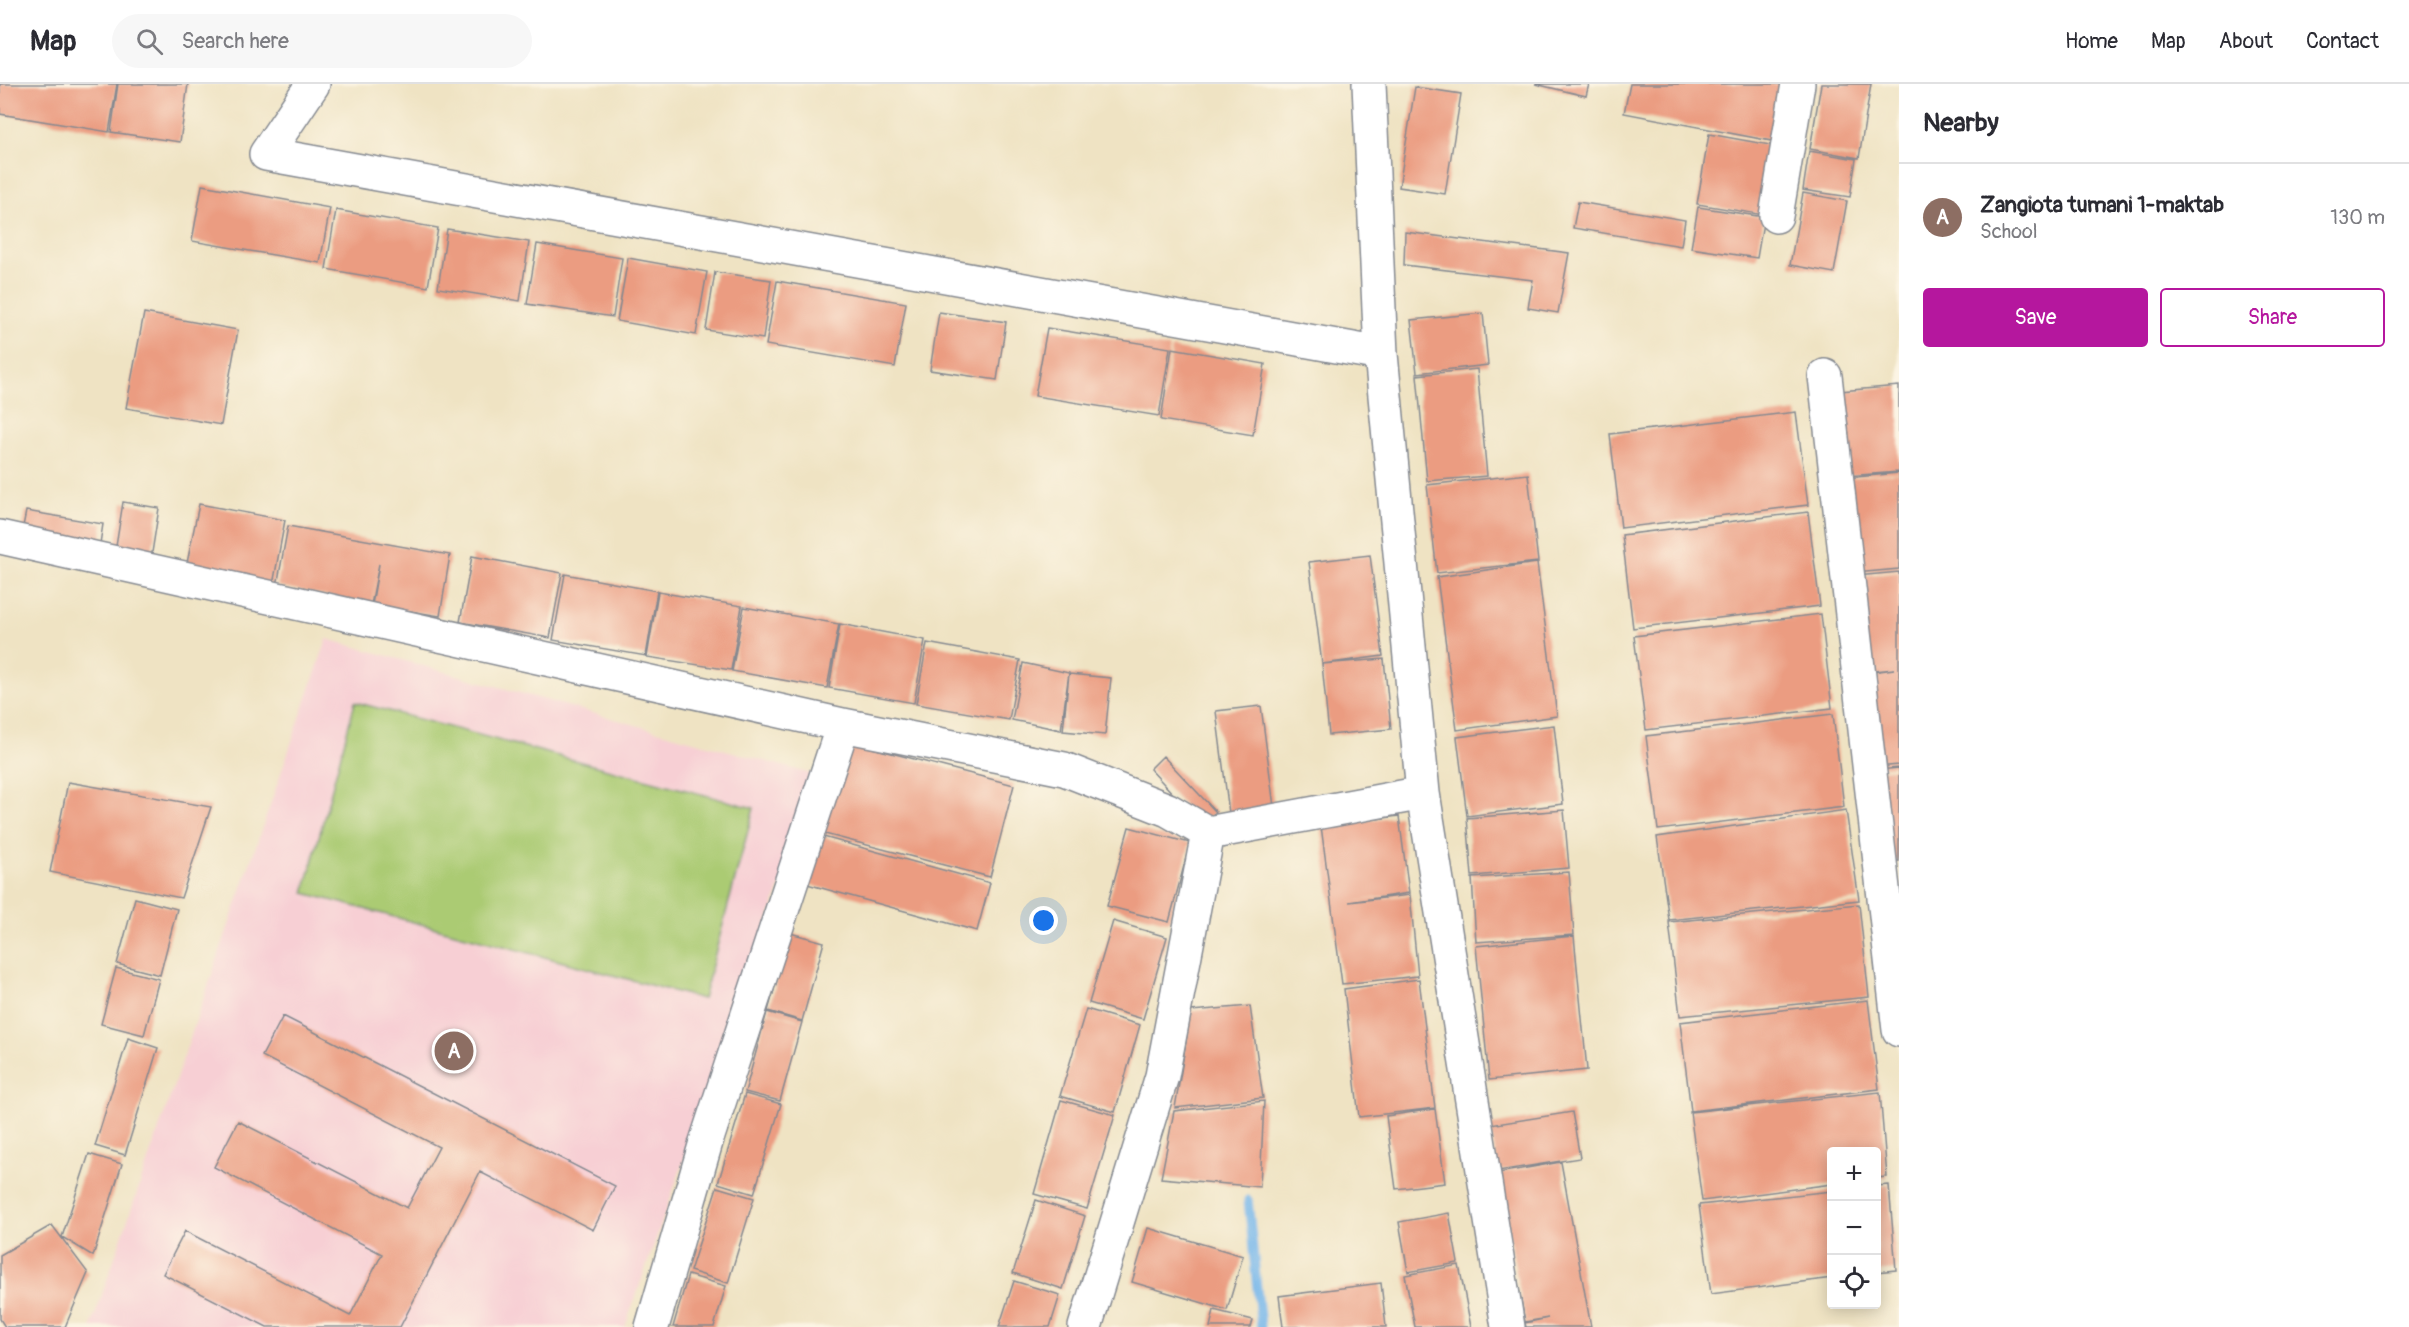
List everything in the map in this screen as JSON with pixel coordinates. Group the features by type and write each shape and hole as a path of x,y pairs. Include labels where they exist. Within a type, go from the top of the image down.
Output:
{"street":[{"path":"313,84 266,154 1381,354"},
{"path":"1370,84 1381,354 1423,793 1508,1327"},
{"path":"1776,216 1798,84"},
{"path":"1825,376 1899,1030"},
{"path":"0,537 843,726 1064,769 1168,810 1209,833 1423,793"},
{"path":"652,1327 706,1142 843,726"},
{"path":"1085,1327 1162,1076 1209,833"}],"shaded area":[{"path":"327,639 819,776 625,1327 91,1327"}],"green space":[{"path":"355,702 754,808 703,999 304,893"}],"building":[{"path":"0,84 117,84 109,132 0,114"},
{"path":"118,84 188,84 180,142 111,132"},
{"path":"1535,84 1589,84 1586,96"},
{"path":"1630,84 1788,84 1777,142 1624,113"},
{"path":"1821,84 1871,84 1859,158 1810,149"},
{"path":"1415,87 1461,94 1445,194 1399,187"},
{"path":"1709,134 1776,146 1764,215 1697,204"},
{"path":"1809,151 1856,159 1850,197 1803,190"},
{"path":"202,185 330,208 320,263 192,241"},
{"path":"1803,193 1847,201 1834,273 1790,265"},
{"path":"1578,202 1685,220 1681,246 1573,228"},
{"path":"1698,207 1764,217 1757,258 1691,248"},
{"path":"336,210 438,228 428,287 326,269"},
{"path":"447,229 529,242 520,301 438,288"},
{"path":"1405,232 1569,253 1558,313 1528,308 1533,280 1404,265"},
{"path":"537,244 622,258 613,317 527,304"},
{"path":"628,258 707,272 696,335 617,321"},
{"path":"715,272 771,280 763,339 706,330"},
{"path":"777,281 906,303 895,367 766,345"},
{"path":"939,312 1006,322 997,380 930,370"},
{"path":"144,313 238,330 221,425 126,408"},
{"path":"1483,313 1488,365 1417,373 1411,320"},
{"path":"1047,328 1170,348 1159,416 1035,396"},
{"path":"1172,348 1265,364 1253,435 1161,420"},
{"path":"1477,369 1487,476 1427,481 1417,375"},
{"path":"1899,386 1899,472 1846,476 1840,391"},
{"path":"1796,412 1808,505 1621,528 1610,434"},
{"path":"1899,473 1899,569 1855,573 1846,478"},
{"path":"1528,474 1538,562 1437,573 1427,485"},
{"path":"123,502 159,508 151,559 115,553"},
{"path":"199,504 285,520 273,585 186,568"},
{"path":"26,511 103,524 99,550 21,537"},
{"path":"1808,512 1820,606 1633,628 1622,535"},
{"path":"288,526 450,555 440,616 372,605 379,564 371,605 277,586"},
{"path":"1370,555 1383,656 1322,664 1309,562"},
{"path":"472,556 562,573 550,638 460,622"},
{"path":"1537,563 1557,716 1457,730 1437,577"},
{"path":"1899,572 1899,765 1877,767 1865,673 1894,669 1865,672 1856,576"},
{"path":"565,574 657,591 646,656 553,640"},
{"path":"658,592 742,606 731,670 647,657"},
{"path":"744,607 839,624 827,688 732,671"},
{"path":"1821,614 1832,708 1646,730 1634,636"},
{"path":"840,624 925,640 914,703 829,688"},
{"path":"927,643 1020,660 1009,720 916,704"},
{"path":"1384,659 1391,729 1329,735 1322,664"},
{"path":"1023,663 1069,673 1061,730 1012,720"},
{"path":"1069,674 1111,678 1105,735 1063,731"},
{"path":"1261,706 1274,807 1229,813 1216,711"},
{"path":"1833,714 1844,807 1658,830 1646,736"},
{"path":"1554,725 1563,804 1467,816 1457,737"},
{"path":"845,741 1014,785 990,877 821,833"},
{"path":"1163,756 1216,812 1201,824 1150,769"},
{"path":"1899,768 1899,861 1888,862 1878,770"},
{"path":"68,782 211,807 181,898 50,872"},
{"path":"1564,810 1569,868 1472,876 1467,818"},
{"path":"1846,810 1859,900 1669,920 1657,837"},
{"path":"1399,816 1409,893 1349,902 1410,895 1418,976 1342,984 1321,826"},
{"path":"1129,827 1190,843 1169,922 1107,906"},
{"path":"820,836 990,883 977,931 807,884"},
{"path":"1569,872 1574,935 1476,942 1472,878"},
{"path":"135,898 177,909 160,975 117,964"},
{"path":"1859,904 1869,997 1680,1016 1669,922"},
{"path":"1113,921 1167,937 1143,1019 1089,1003"},
{"path":"790,933 824,942 802,1021 768,1011"},
{"path":"1574,936 1587,1070 1489,1080 1476,946"},
{"path":"116,968 159,979 144,1035 101,1024"},
{"path":"1419,979 1435,1108 1359,1117 1344,989"},
{"path":"1868,1000 1879,1089 1691,1111 1680,1022"},
{"path":"1250,1006 1263,1098 1175,1108 1191,1011"},
{"path":"1086,1009 1140,1025 1115,1112 1060,1096"},
{"path":"767,1012 802,1022 780,1101 745,1092"},
{"path":"283,1016 615,1186 593,1230 480,1172 400,1327 267,1327 163,1274 185,1231 350,1316 382,1254 214,1167 238,1121 407,1208 439,1147 262,1056"},
{"path":"128,1038 158,1048 125,1155 95,1146"},
{"path":"1880,1092 1887,1177 1881,1178 1881,1147 1827,1147 1827,1185 1702,1201 1690,1112"},
{"path":"745,1094 781,1104 754,1194 718,1183"},
{"path":"1061,1100 1115,1115 1087,1209 1034,1194"},
{"path":"1264,1101 1260,1187 1161,1178 1174,1111"},
{"path":"1435,1109 1445,1183 1396,1189 1386,1116"},
{"path":"1572,1112 1580,1158 1498,1171 1490,1125"},
{"path":"89,1154 122,1164 93,1256 62,1237"},
{"path":"1561,1162 1591,1327 1526,1327 1525,1323 1548,1318 1525,1322 1498,1173"},
{"path":"1889,1185 1896,1270 1881,1272 1881,1201 1881,1186"},
{"path":"717,1187 754,1198 728,1283 690,1271"},
{"path":"1827,1192 1827,1279 1711,1294 1699,1205"},
{"path":"1036,1200 1085,1216 1063,1289 1013,1273"},
{"path":"1449,1213 1458,1263 1408,1272 1399,1222"},
{"path":"52,1225 88,1273 65,1327 5,1327 0,1319 0,1255"},
{"path":"1148,1228 1243,1256 1227,1310 1132,1282"},
{"path":"1459,1265 1471,1327 1415,1327 1405,1275"},
{"path":"688,1275 726,1286 714,1327 673,1327"},
{"path":"1014,1281 1060,1295 1050,1327 999,1327"},
{"path":"1381,1283 1386,1327 1283,1327 1279,1296"},
{"path":"1214,1310 1253,1320 1251,1327 1210,1327"}],"waterway":[{"path":"1248,1200 1261,1327"}],"place":[{"name":"Zangiota tumani 1-maktab","path":"454,1051"}]}
